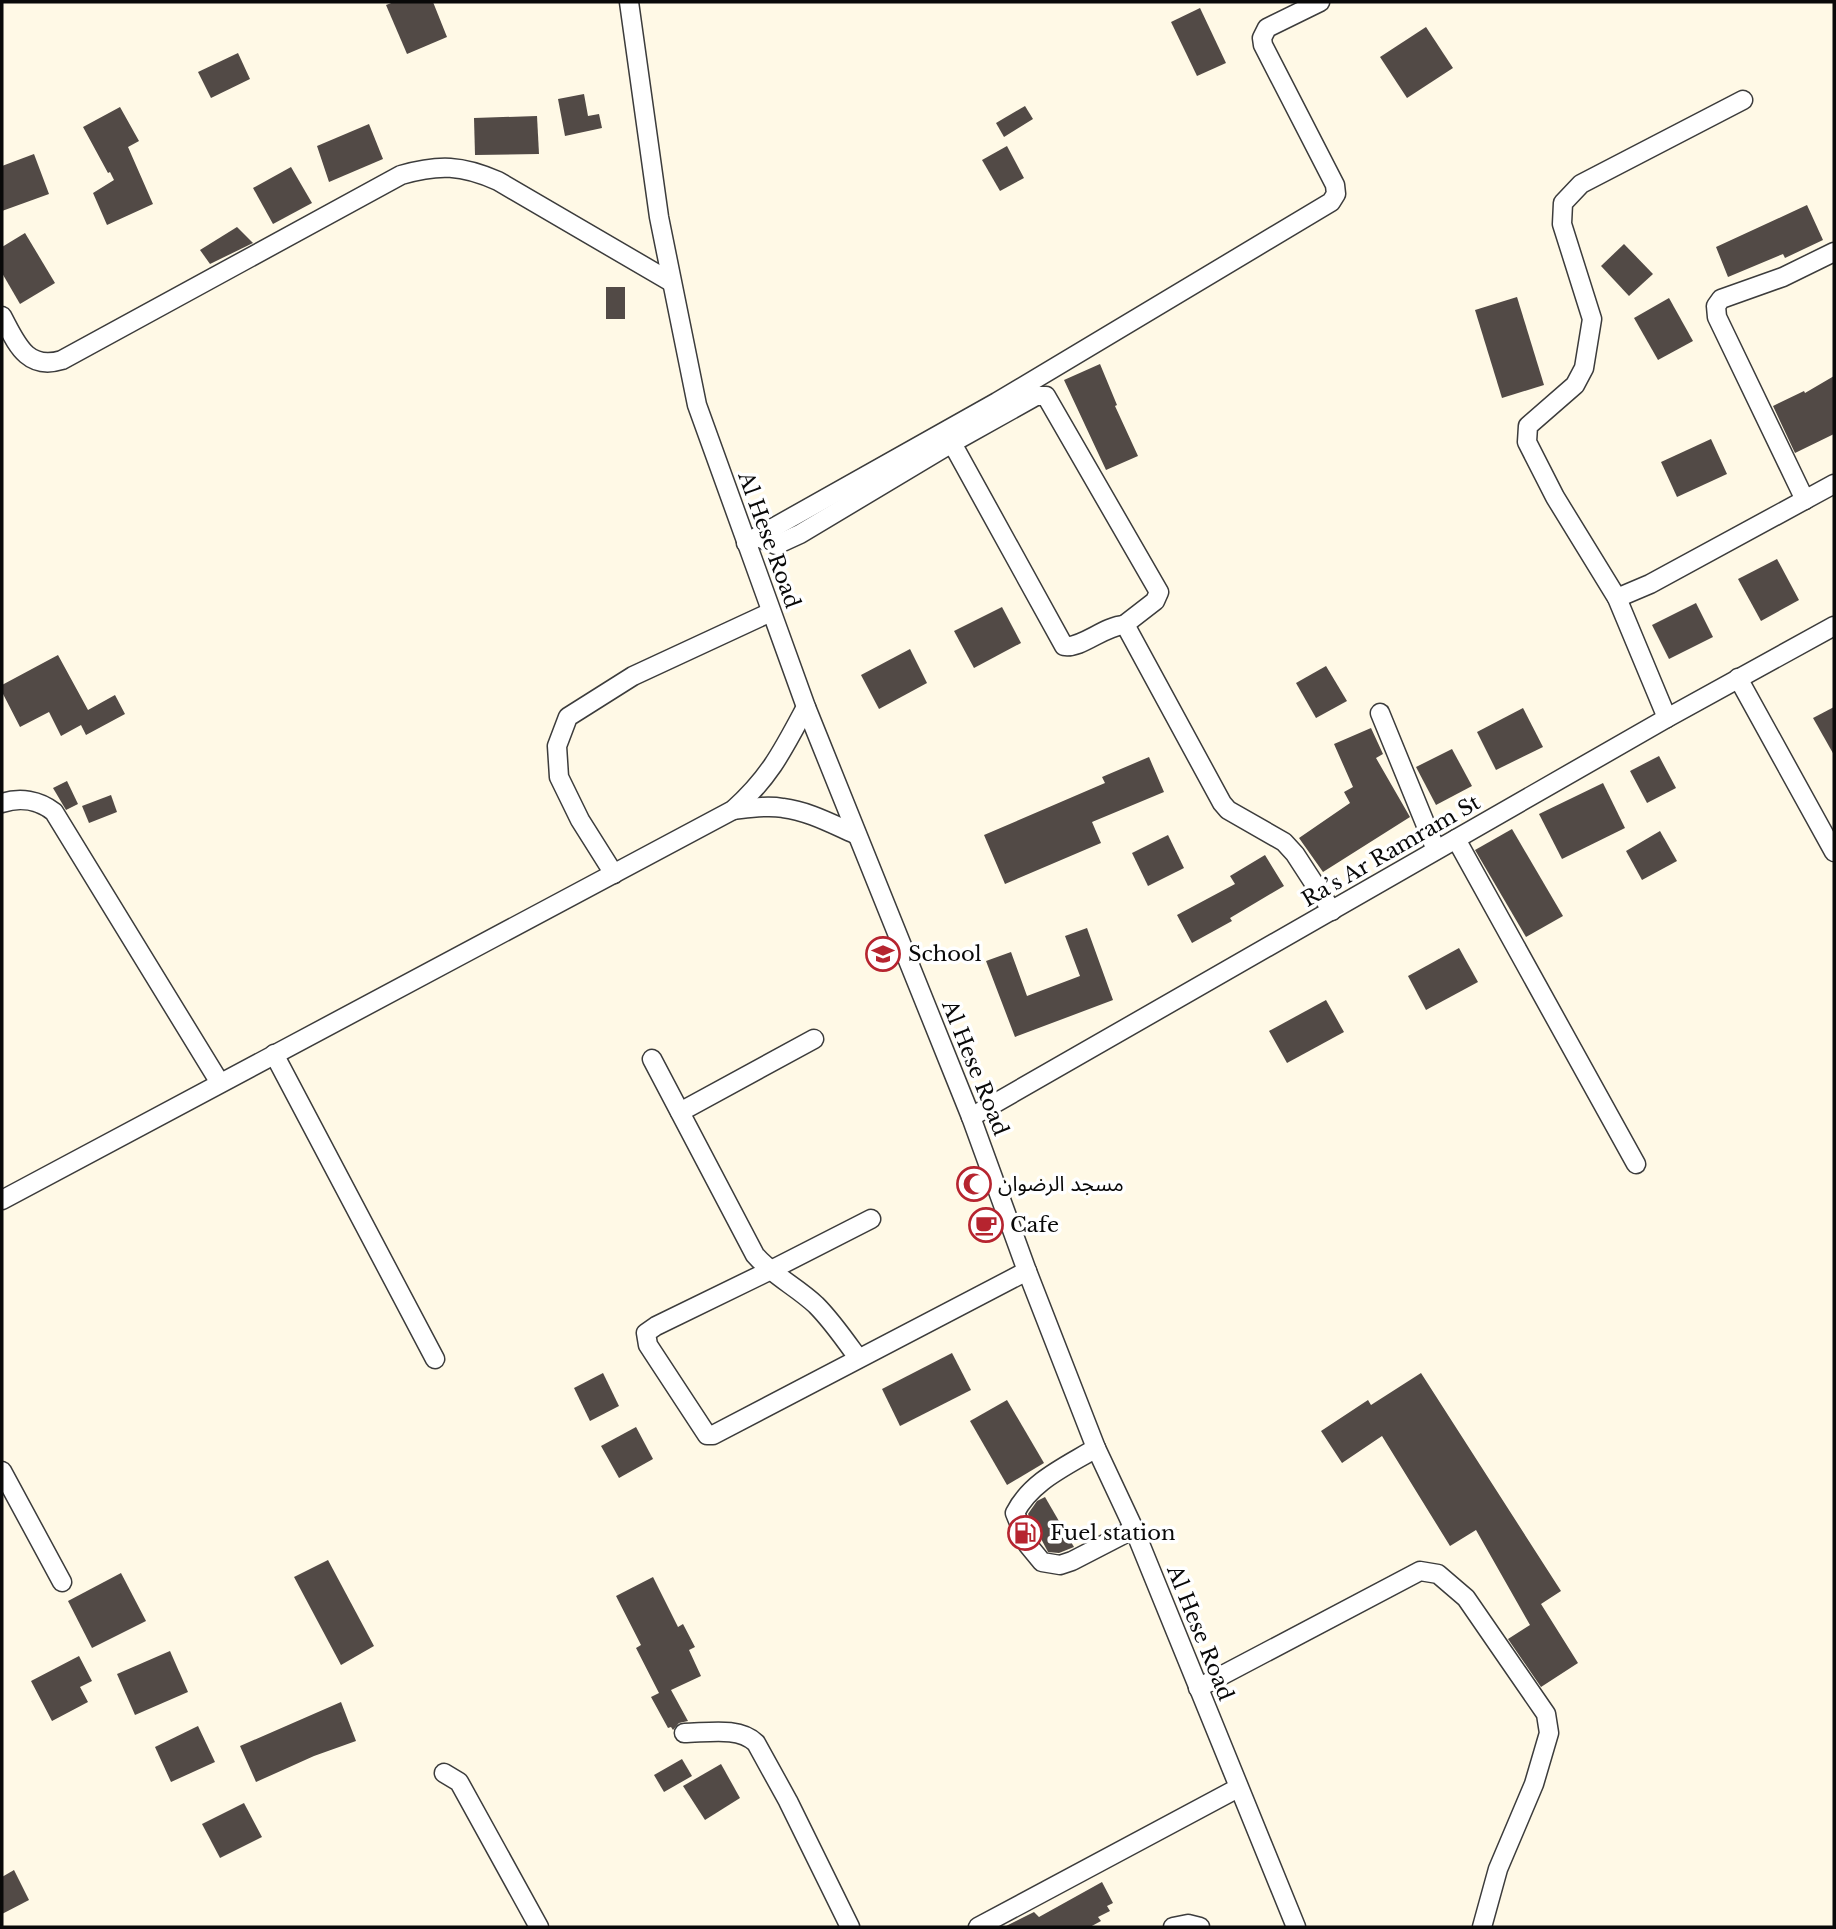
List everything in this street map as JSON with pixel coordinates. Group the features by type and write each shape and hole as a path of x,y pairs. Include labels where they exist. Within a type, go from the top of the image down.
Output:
{"street":[{"name":"Al Hese Road","path":"629,2 659,217 697,405 752,540 771,612 806,707 971,1117 1096,1448 1134,1529 1296,1927"},
{"path":"752,540 1001,407 1331,202 1336,194 1335,185 1263,45 1262,38 1267,28 1320,2"},
{"path":"1667,718 1617,598 1555,497 1527,442 1528,426 1575,385 1584,368 1592,319 1562,224 1563,203 1581,184 1743,100"},
{"path":"2,316 28,357 44,363 62,360 401,175 425,168 450,167 475,171 498,181 671,282"},
{"path":"1805,500 1716,312 1721,299 1783,276 1834,252"},
{"path":"752,540 776,545 800,534 952,443 1001,407 1036,396 1046,396 1150,573 1159,592 1155,601 1124,625 1115,626 1072,646 1064,646 952,443"},
{"path":"1617,598 1650,584 1834,484"},
{"path":"614,874 580,820 559,778 557,746 568,717 633,676 771,612"},
{"path":"1124,625 1222,803 1228,810 1284,842 1295,854 1332,911"},
{"name":"Ra’s Ar Ramram St","path":"971,1117 1667,718 1834,626"},
{"path":"1738,678 1834,852"},
{"path":"2,1200 733,810 755,790 774,765 806,707"},
{"path":"1380,713 1436,850"},
{"path":"2,803 11,800 29,801 44,804 54,812 220,1083"},
{"path":"733,810 783,808 808,814 855,834"},
{"path":"1456,839 1636,1164"},
{"path":"680,1112 814,1039"},
{"path":"274,1054 435,1359"},
{"path":"652,1059 755,1255 815,1304 839,1331 858,1359"},
{"path":"871,1219 656,1325 646,1333 648,1345 707,1435 713,1435 1027,1271"},
{"path":"1096,1448 1041,1482 1021,1501 1015,1513 1028,1545 1042,1562 1060,1565 1134,1529"},
{"path":"2,1471 62,1582"},
{"path":"1198,1688 1419,1571 1438,1574 1466,1598 1525,1682 1546,1714 1549,1733 1534,1784 1498,1869 1482,1927"},
{"path":"684,1733 737,1732 749,1736 755,1743 788,1801 850,1927"},
{"path":"444,1773 459,1782 539,1927"},
{"path":"978,1927 1238,1788"},
{"path":"1173,1927 1188,1924 1200,1927"}],"building":[{"path":"394,2 433,2 447,37 407,54 386,5"},
{"path":"1200,8 1226,63 1197,76 1171,22"},
{"path":"1426,27 1453,68 1407,98 1380,57"},
{"path":"238,53 250,79 211,98 198,72"},
{"path":"584,94 588,116 599,114 602,128 565,136 558,99"},
{"path":"1025,106 1033,119 1004,137 996,123"},
{"path":"120,107 139,141 128,147 153,204 107,225 93,193 114,180 83,127"},
{"path":"537,116 539,154 475,155 474,118"},
{"path":"369,124 383,159 329,182 317,146"},
{"path":"1007,146 1024,178 1000,191 982,160"},
{"path":"34,154 49,194 2,211 2,166"},
{"path":"291,167 312,203 273,224 253,188"},
{"path":"1807,205 1823,240 1785,258 1783,254 1728,277 1716,247"},
{"path":"237,227 253,243 210,264 200,250"},
{"path":"25,233 55,283 20,304 2,273 2,247"},
{"path":"1624,244 1653,274 1629,296 1601,266"},
{"path":"606,287 625,287 625,319 606,319"},
{"path":"1517,297 1544,385 1502,398 1475,310"},
{"path":"1669,298 1693,341 1658,360 1634,318"},
{"path":"1100,364 1117,405 1115,406 1138,456 1106,470 1064,380"},
{"path":"1834,376 1834,434 1795,453 1773,406 1804,391 1805,393"},
{"path":"1711,439 1727,474 1677,497 1661,462"},
{"path":"1777,559 1799,600 1761,621 1738,579"},
{"path":"1696,603 1713,637 1669,659 1652,625"},
{"path":"1002,607 1021,643 974,668 954,631"},
{"path":"910,649 927,683 879,709 861,675"},
{"path":"58,655 88,710 115,695 125,714 86,735 81,725 61,736 49,712 20,727 2,692 2,685"},
{"path":"1326,666 1347,701 1316,718 1296,683"},
{"path":"1834,707 1834,755 1813,718"},
{"path":"1523,708 1543,747 1496,770 1477,732"},
{"path":"1371,728 1383,754 1376,758 1410,817 1323,872 1299,838 1350,803 1344,792 1353,787 1334,744"},
{"path":"1452,749 1472,786 1436,805 1416,767"},
{"path":"1659,756 1676,788 1647,803 1630,771"},
{"path":"1149,757 1164,792 1092,822 1101,843 1005,884 984,835 1105,783 1102,777"},
{"path":"67,781 78,804 66,810 53,788"},
{"path":"1603,783 1625,828 1562,859 1539,814"},
{"path":"111,795 117,812 89,823 82,806"},
{"path":"1512,829 1563,916 1526,937 1475,850"},
{"path":"1660,831 1677,861 1642,880 1626,851"},
{"path":"1168,835 1184,868 1148,886 1132,853"},
{"path":"1265,855 1284,886 1230,918 1232,921 1192,943 1177,915 1235,884 1230,876"},
{"path":"1087,928 1113,1000 1015,1037 986,961 1011,952 1027,996 1080,976 1065,936"},
{"path":"1459,948 1478,982 1426,1010 1408,976"},
{"path":"1326,1000 1344,1032 1287,1063 1269,1031"},
{"path":"952,1353 971,1390 900,1426 882,1389"},
{"path":"603,1373 619,1406 590,1421 574,1388"},
{"path":"1421,1373 1561,1591 1541,1604 1578,1663 1541,1687 1508,1639 1530,1625 1476,1530 1450,1546 1382,1436 1342,1463 1321,1431 1368,1400 1371,1405"},
{"path":"1007,1400 1044,1463 1007,1485 970,1421"},
{"path":"636,1427 653,1459 619,1478 601,1446"},
{"path":"1045,1497 1074,1547 1059,1553 1048,1552 1028,1514 1037,1501"},
{"path":"328,1560 374,1646 341,1665 294,1577"},
{"path":"121,1573 146,1621 92,1648 68,1601"},
{"path":"653,1577 678,1627 683,1624 695,1647 689,1650 701,1676 671,1690 688,1721 679,1723 673,1730 668,1728 651,1697 659,1693 636,1648 641,1645 616,1596"},
{"path":"170,1651 188,1692 135,1715 117,1674"},
{"path":"79,1656 92,1681 80,1687 88,1702 52,1721 31,1681"},
{"path":"341,1702 356,1741 256,1782 240,1746"},
{"path":"198,1726 215,1762 171,1782 155,1747"},
{"path":"682,1759 692,1776 664,1792 654,1775"},
{"path":"721,1764 740,1798 705,1820 683,1786"},
{"path":"244,1803 262,1837 220,1858 202,1824"},
{"path":"14,1870 29,1900 2,1914 2,1877"},
{"path":"1102,1882 1113,1903 1107,1906 1110,1911 1098,1917 1101,1921 1090,1927 1004,1927 1034,1912 1039,1917"}],"place":[{"name":"School","path":"883,954"},
{"name":"مسجد الرضوان","path":"974,1184"},
{"name":"Cafe","path":"986,1225"},
{"name":"Fuel station","path":"1025,1533"}]}
